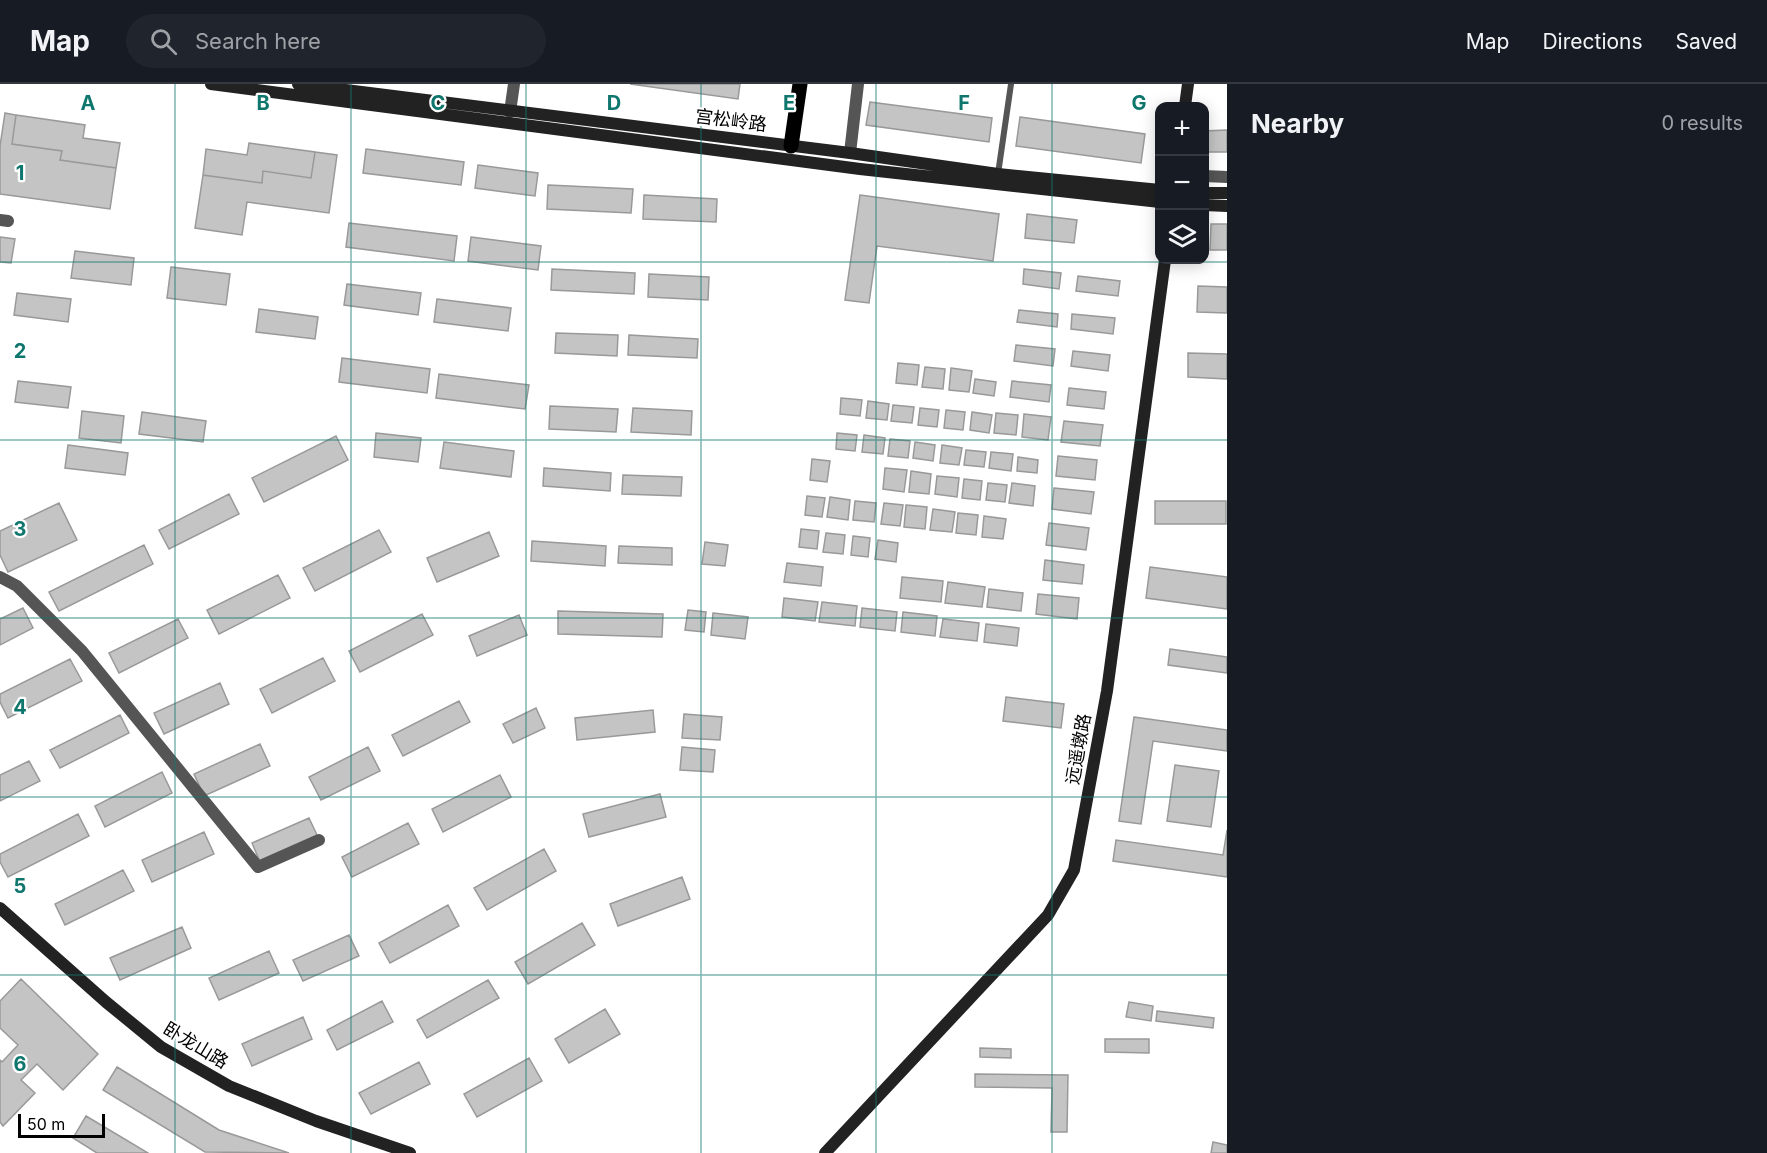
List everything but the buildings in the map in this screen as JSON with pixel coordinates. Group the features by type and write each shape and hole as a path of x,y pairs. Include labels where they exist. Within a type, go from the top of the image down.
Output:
{"main road":[{"path":"211,84 860,169 1155,201"},
{"name":"宫松岭路","path":"298,84 850,153 998,174 1155,190"},
{"path":"791,146 800,84"},
{"path":"1186,102 1188,84"},
{"path":"1209,192 1227,193"},
{"path":"1209,205 1227,206"},
{"name":"远遥墩路","path":"825,1153 1048,915 1074,870 1107,691 1164,264"},
{"name":"卧龙山路","path":"0,908 106,1002 161,1047 229,1086 316,1121 410,1153"}],"street":[{"path":"510,111 514,84"},
{"path":"850,153 858,84"},
{"path":"1209,176 1227,177"},
{"path":"0,577 17,586 82,651 258,867 319,840"}],"lane":[{"path":"998,174 1011,84"}]}
